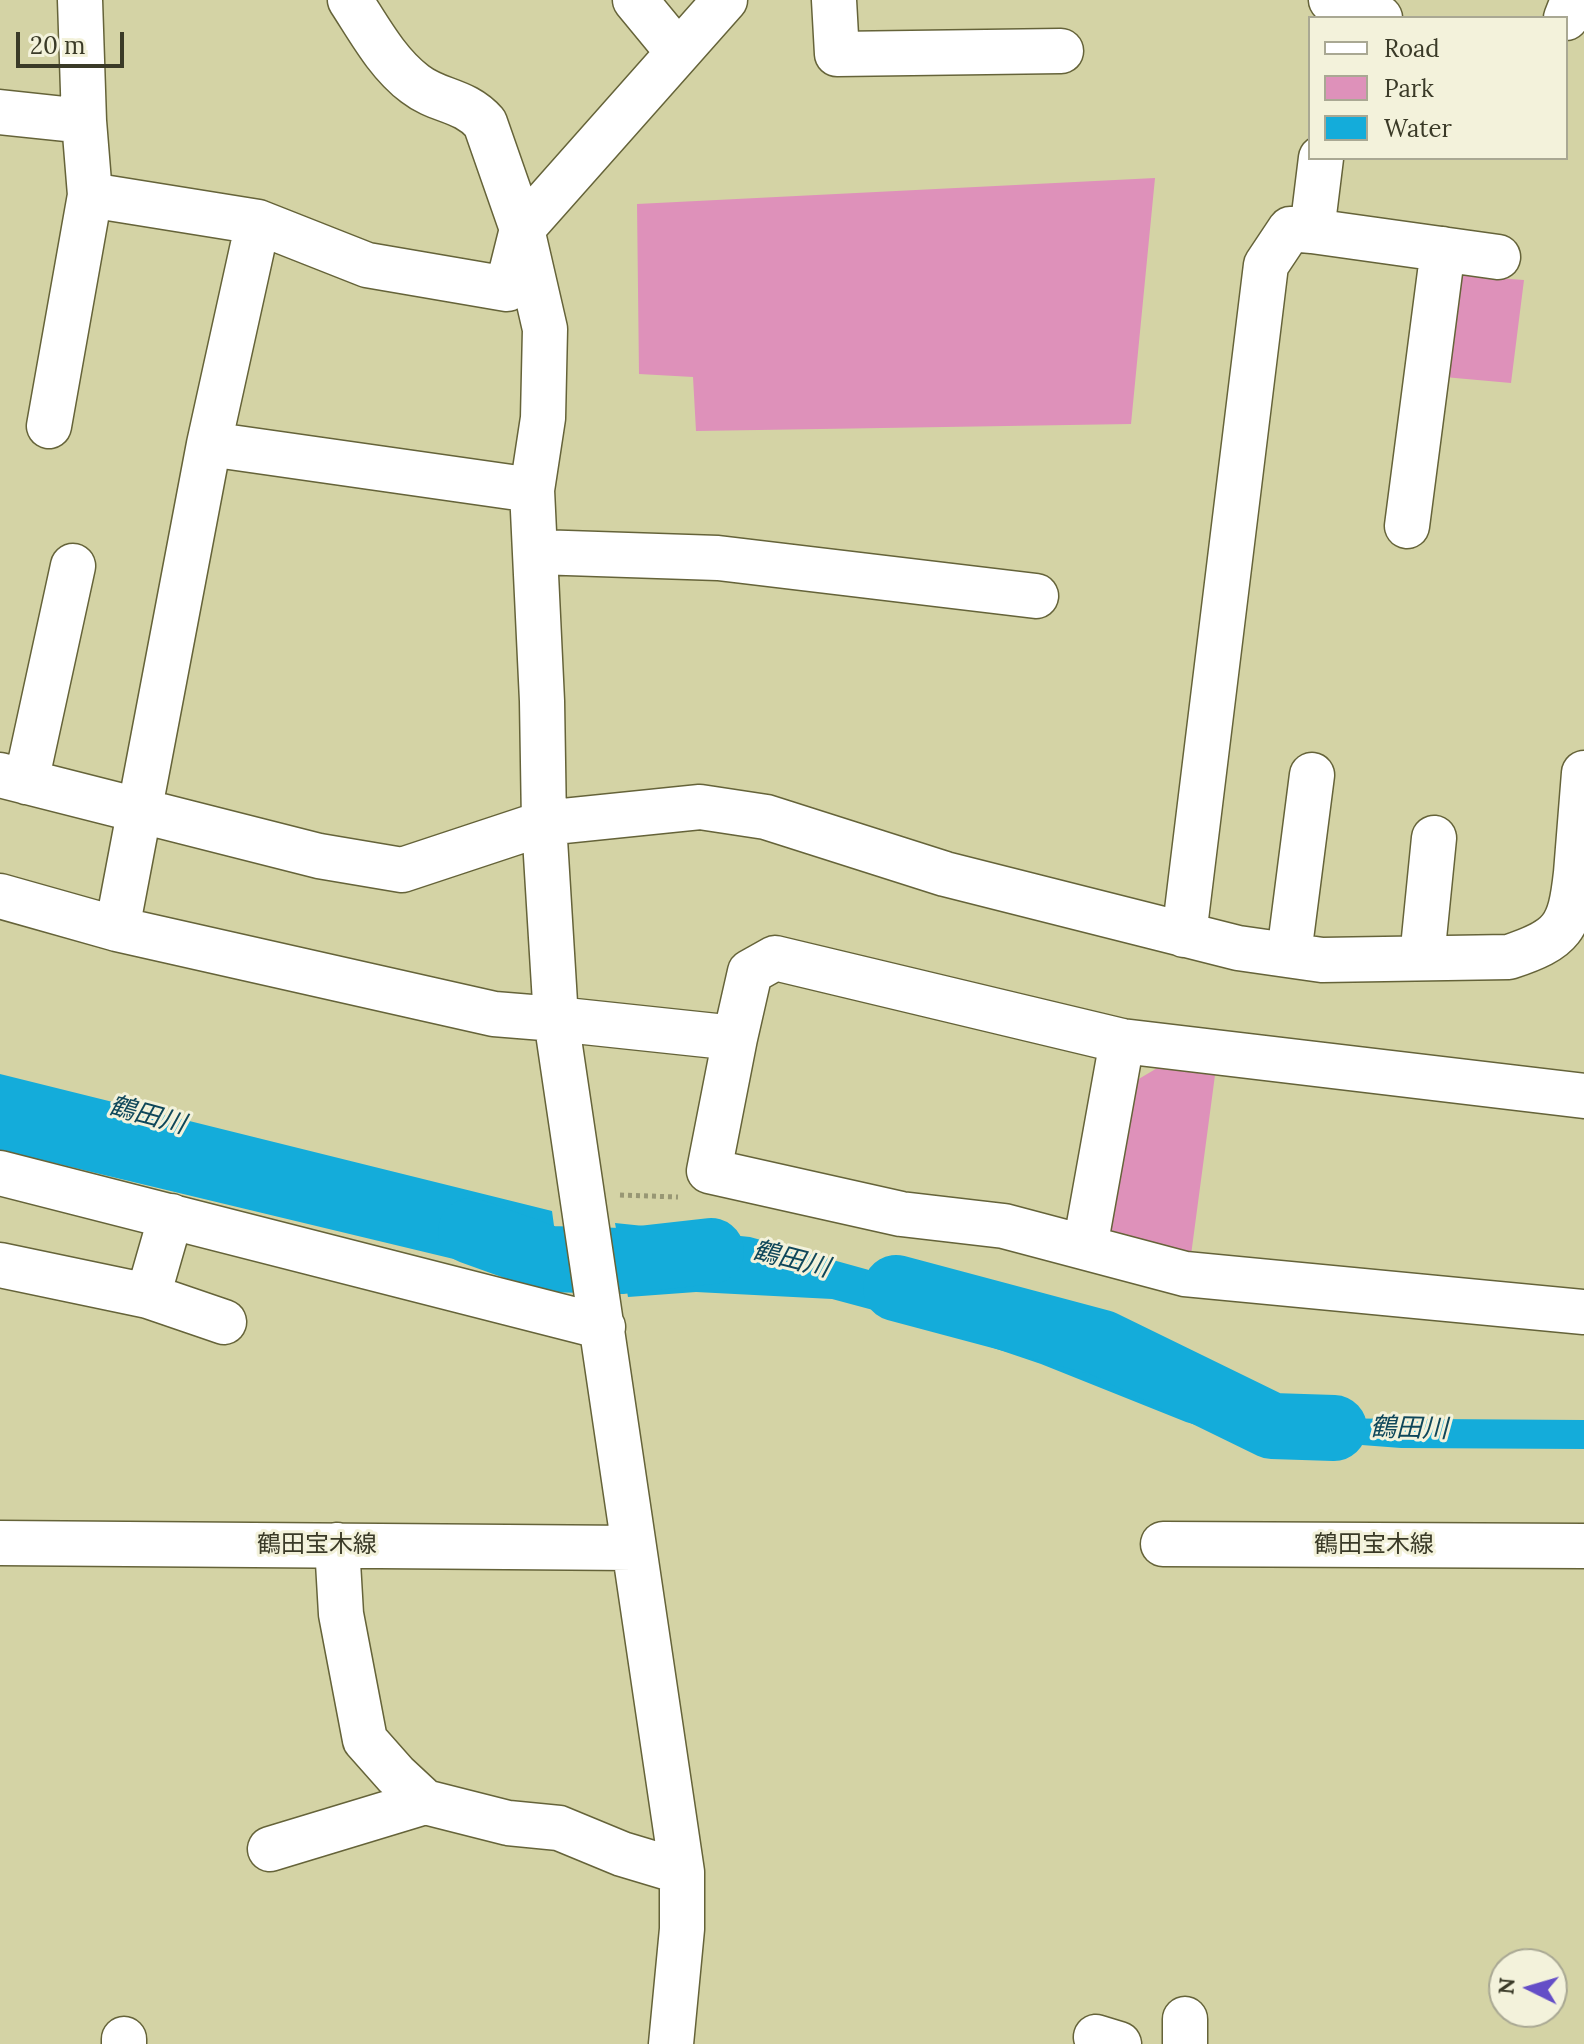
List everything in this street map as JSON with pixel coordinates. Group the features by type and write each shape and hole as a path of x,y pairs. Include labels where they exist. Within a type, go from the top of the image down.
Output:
{"street":[{"path":"49,426 90,195 80,0"},
{"path":"350,0 385,54 416,85 473,109 485,123 522,229 545,329 543,418 532,490 537,552 544,823 556,1019 682,1872 682,1929 671,2044"},
{"path":"635,0 677,51"},
{"path":"90,195 258,222 367,265 507,289 522,229 725,0"},
{"path":"834,0 837,54 1061,51"},
{"path":"1336,7 1372,16"},
{"path":"0,112 84,121"},
{"path":"1312,231 1321,160"},
{"path":"117,929 137,810 209,444 258,222"},
{"path":"1184,935 1266,265 1290,229 1498,257"},
{"path":"1407,526 1443,249"},
{"path":"209,444 532,490"},
{"path":"537,552 718,558 1036,596"},
{"path":"73,566 13,779 319,856 402,870 544,823 700,807 766,817 945,874 1238,948 1322,960 1509,957 1529,950 1559,930 1571,915 1580,873 1584,773"},
{"path":"1289,954 1312,775"},
{"path":"1422,958 1434,838"},
{"path":"0,896 117,929 494,1014 735,1038"},
{"path":"1584,1096 1122,1041 775,958 750,972 709,1171 901,1214 1004,1226 1185,1274 1584,1312"},
{"path":"1085,1247 1122,1041"},
{"path":"0,1173 603,1327"},
{"path":"148,1296 171,1216"},
{"path":"0,1265 148,1296 224,1322"},
{"name":"鶴田宝木線","path":"0,1543 633,1548"},
{"name":"鶴田宝木線","path":"1163,1544 1584,1546"},
{"path":"337,1545 341,1614 365,1740 425,1802"},
{"path":"270,1849 425,1802 508,1823 559,1828 622,1854 682,1872"}],"path":[{"path":"581,1193 697,1198 709,1171"}],"green space":[{"path":"1155,178 1131,424 696,431 693,377 639,374 637,204"},
{"path":"1457,275 1524,280 1511,383 1444,377"},
{"path":"1159,1067 1215,1075 1191,1255 1119,1245 1105,1227 1137,1080"}],"water":[{"path":"0,1074 552,1211 562,1285 0,1150"},
{"path":"615,1223 750,1237 923,1285 1199,1407 1279,1418 1584,1420 1584,1449 1401,1448 1230,1435 1186,1422 1041,1364 914,1321 832,1299 696,1292 628,1297"}],"waterway":[{"name":"鶴田川","path":"471,1231 549,1259 622,1261 711,1251"},
{"name":"鶴田川","path":"896,1288 1102,1343 1272,1426 1334,1428"}]}
